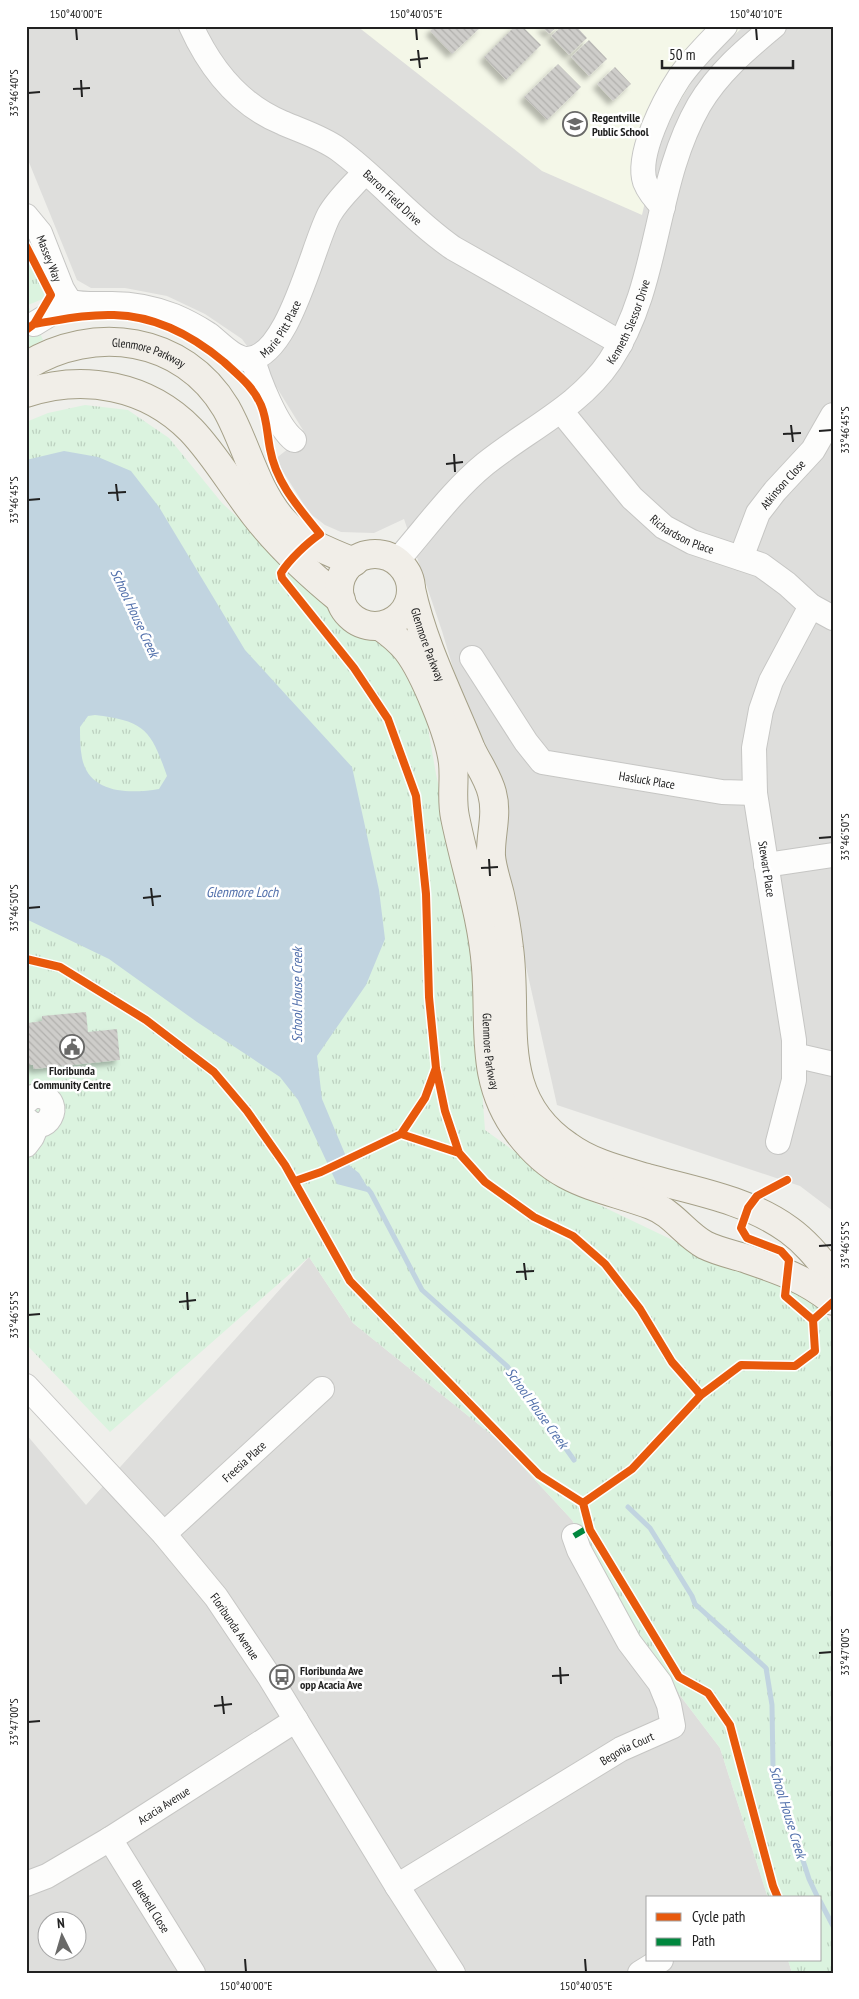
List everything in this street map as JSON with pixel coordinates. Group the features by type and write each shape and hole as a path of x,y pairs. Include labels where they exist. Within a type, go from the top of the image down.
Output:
{"main road":[{"name":"Glenmore Parkway","path":"26,366 55,351 97,341 128,343 171,357 194,373 221,402 231,418 250,464 279,516 308,542 354,562"},
{"path":"26,393 52,386 99,384 128,390 160,405 192,431 255,516 294,560 341,600"},
{"path":"371,554 383,555 402,566 409,577 411,589 409,602 402,614 392,622 380,626 368,625 356,620 346,611 341,600 339,588 342,576 349,565 354,562 371,554"},
{"name":"Glenmore Parkway","path":"411,589 415,608 434,662 473,753 484,770 492,794 495,812 491,856 505,918 511,960 514,1056 518,1078 534,1111 558,1139 581,1155 627,1172 736,1203 778,1223 804,1242 833,1276"},
{"name":"Glenmore Parkway","path":"380,626 397,639 408,652 438,711 449,744 454,773 453,808 477,904 483,938 487,987 488,1054 498,1092 509,1119 518,1132 548,1163 572,1179 660,1209 704,1244 803,1280 833,1301"}],"street":[{"name":"Barron Field Drive","path":"191,26 210,64 241,97 267,116 337,148 428,230 453,248 622,343"},
{"path":"663,208 645,182 643,167 646,149 660,113 679,78 696,56 725,26"},
{"name":"Kenneth Slessor Drive","path":"396,562 464,484 484,464 538,425 561,411 596,380 622,343 642,294 678,152 698,106 722,72 736,57 774,26"},
{"name":"Marie Pitt Place","path":"70,302 79,304 124,304 161,312 198,328 240,358 253,358 265,353 282,333 326,222 338,202 365,172"},
{"name":"Massey Way","path":"26,216 40,233 62,289 70,302"},
{"path":"34,324 70,302"},
{"path":"253,358 257,376 278,419 288,436 294,440"},
{"name":"Richardson Place","path":"561,411 632,498 654,519 692,542 741,558 768,570 812,606 833,618"},
{"name":"Atkinson Close","path":"741,558 753,524 762,508 813,450 833,416"},
{"name":"Stewart Place","path":"778,1142 792,1090 794,1040 755,793 754,748 761,710 778,666 812,606"},
{"name":"Hasluck Place","path":"472,658 526,742 542,762 722,792 755,793"},
{"path":"766,865 833,855"},
{"path":"794,1055 833,1064"},
{"path":"26,1102 37,1096 46,1099 52,1106 53,1111 49,1120 30,1129"},
{"name":"Floribunda Avenue","path":"26,1386 164,1534 216,1597 296,1720 397,1886 453,1973"},
{"name":"Freesia Place","path":"164,1534 322,1389"},
{"name":"Begonia Court","path":"397,1886 621,1749 673,1726 669,1704 664,1691 629,1642 579,1550 574,1536"},
{"name":"Acacia Avenue","path":"26,1884 47,1876 110,1839 296,1720"},
{"name":"Bluebell Close","path":"110,1839 193,1973"},
{"path":"640,1973 658,1962"}],"shaded area":[{"path":"26,26 833,26 833,1211 800,1186 557,1105 477,748 442,631 404,519 374,533 341,532 325,525 312,515 275,459 306,435 274,383 242,339 205,314 167,296 125,288 91,288 77,280 26,155"},
{"name":"Regentville Public School","path":"357,26 744,26 711,57 694,78 678,105 665,131 655,158 642,215 542,171"},
{"path":"309,1257 353,1323 498,1440 572,1520 634,1635 720,1748 767,1896 646,1896 646,1962 789,1962 792,1973 26,1973 26,1434 86,1505"}],"green space":[{"path":"26,231 51,285 45,298 28,305 43,340 26,349"},
{"path":"85,405 128,410 169,438 222,503 288,565 358,636 387,642 425,711 436,774 470,928 485,1130 568,1190 708,1257 799,1288 833,1323 833,1973 792,1973 789,1962 822,1962 822,1896 767,1896 720,1748 634,1635 572,1520 498,1440 353,1323 309,1257 110,1432 26,1344 26,422 48,413"}],"water":[{"name":"Glenmore Loch","path":"64,451 98,457 131,471 159,507 245,650 352,767 379,890 385,939 366,985 317,1056 322,1099 350,1166 359,1173 371,1193 337,1184 298,1100 280,1077 197,1022 109,959 26,919 26,460","holes":["88,716 112,717 136,725 144,730 150,738 167,776 159,789 148,791 112,789 93,779 86,770 81,754 80,727"]}],"building":[{"path":"435,26 482,26 452,54 430,31"},
{"path":"515,26 522,26 541,45 506,80 484,57"},
{"path":"541,26 558,26 549,34"},
{"path":"562,26 576,26 587,38 569,55 551,36"},
{"path":"589,40 607,59 589,76 571,57"},
{"path":"558,64 581,87 547,120 524,97"},
{"path":"615,67 631,84 613,101 597,84"},
{"name":"Floribunda Community Centre","path":"86,1012 88,1032 117,1029 120,1060 34,1069 33,1065 26,1065 26,1033 29,1033 28,1023 42,1021 42,1016"}],"waterway":[{"name":"School House Creek","path":"368,1189 422,1290 507,1366 574,1460"},
{"name":"School House Creek","path":"628,1507 650,1528 695,1604 766,1668 772,1705 773,1768 809,1879 817,1896"},
{"name":"School House Creek","path":"822,1905 833,1926"}],"marked path":[{"path":"574,1536 589,1527"}],"cycle path":[{"path":"26,246 51,295 34,324 26,330"},
{"path":"34,324 94,315 130,316 159,323 187,336 224,362 245,381 258,398 265,416 270,449 277,473 289,494 320,534 289,563 281,573 282,578 354,668 388,719 416,796 426,894 429,997 436,1068 445,1111 459,1153 485,1182 534,1217 573,1236 605,1264 640,1309 672,1362 701,1395"},
{"path":"26,959 60,967 146,1020 214,1072 247,1111 285,1165 350,1281 539,1475 583,1503 590,1530 679,1677 708,1693 730,1725 777,1896"},
{"path":"401,1134 425,1098 436,1068"},
{"path":"295,1181 321,1172 401,1134 459,1153"},
{"path":"787,1180 757,1196 748,1208 741,1228 747,1238 781,1251 789,1260 785,1296 813,1320"},
{"path":"583,1503 632,1469 701,1395 741,1365 795,1366 815,1351 813,1320 833,1302"}],"place":[{"name":"Regentville Public School","path":"575,124"},
{"name":"Floribunda Community Centre","path":"72,1047"},
{"name":"Floribunda Ave opp Acacia Ave","path":"282,1677"}]}
